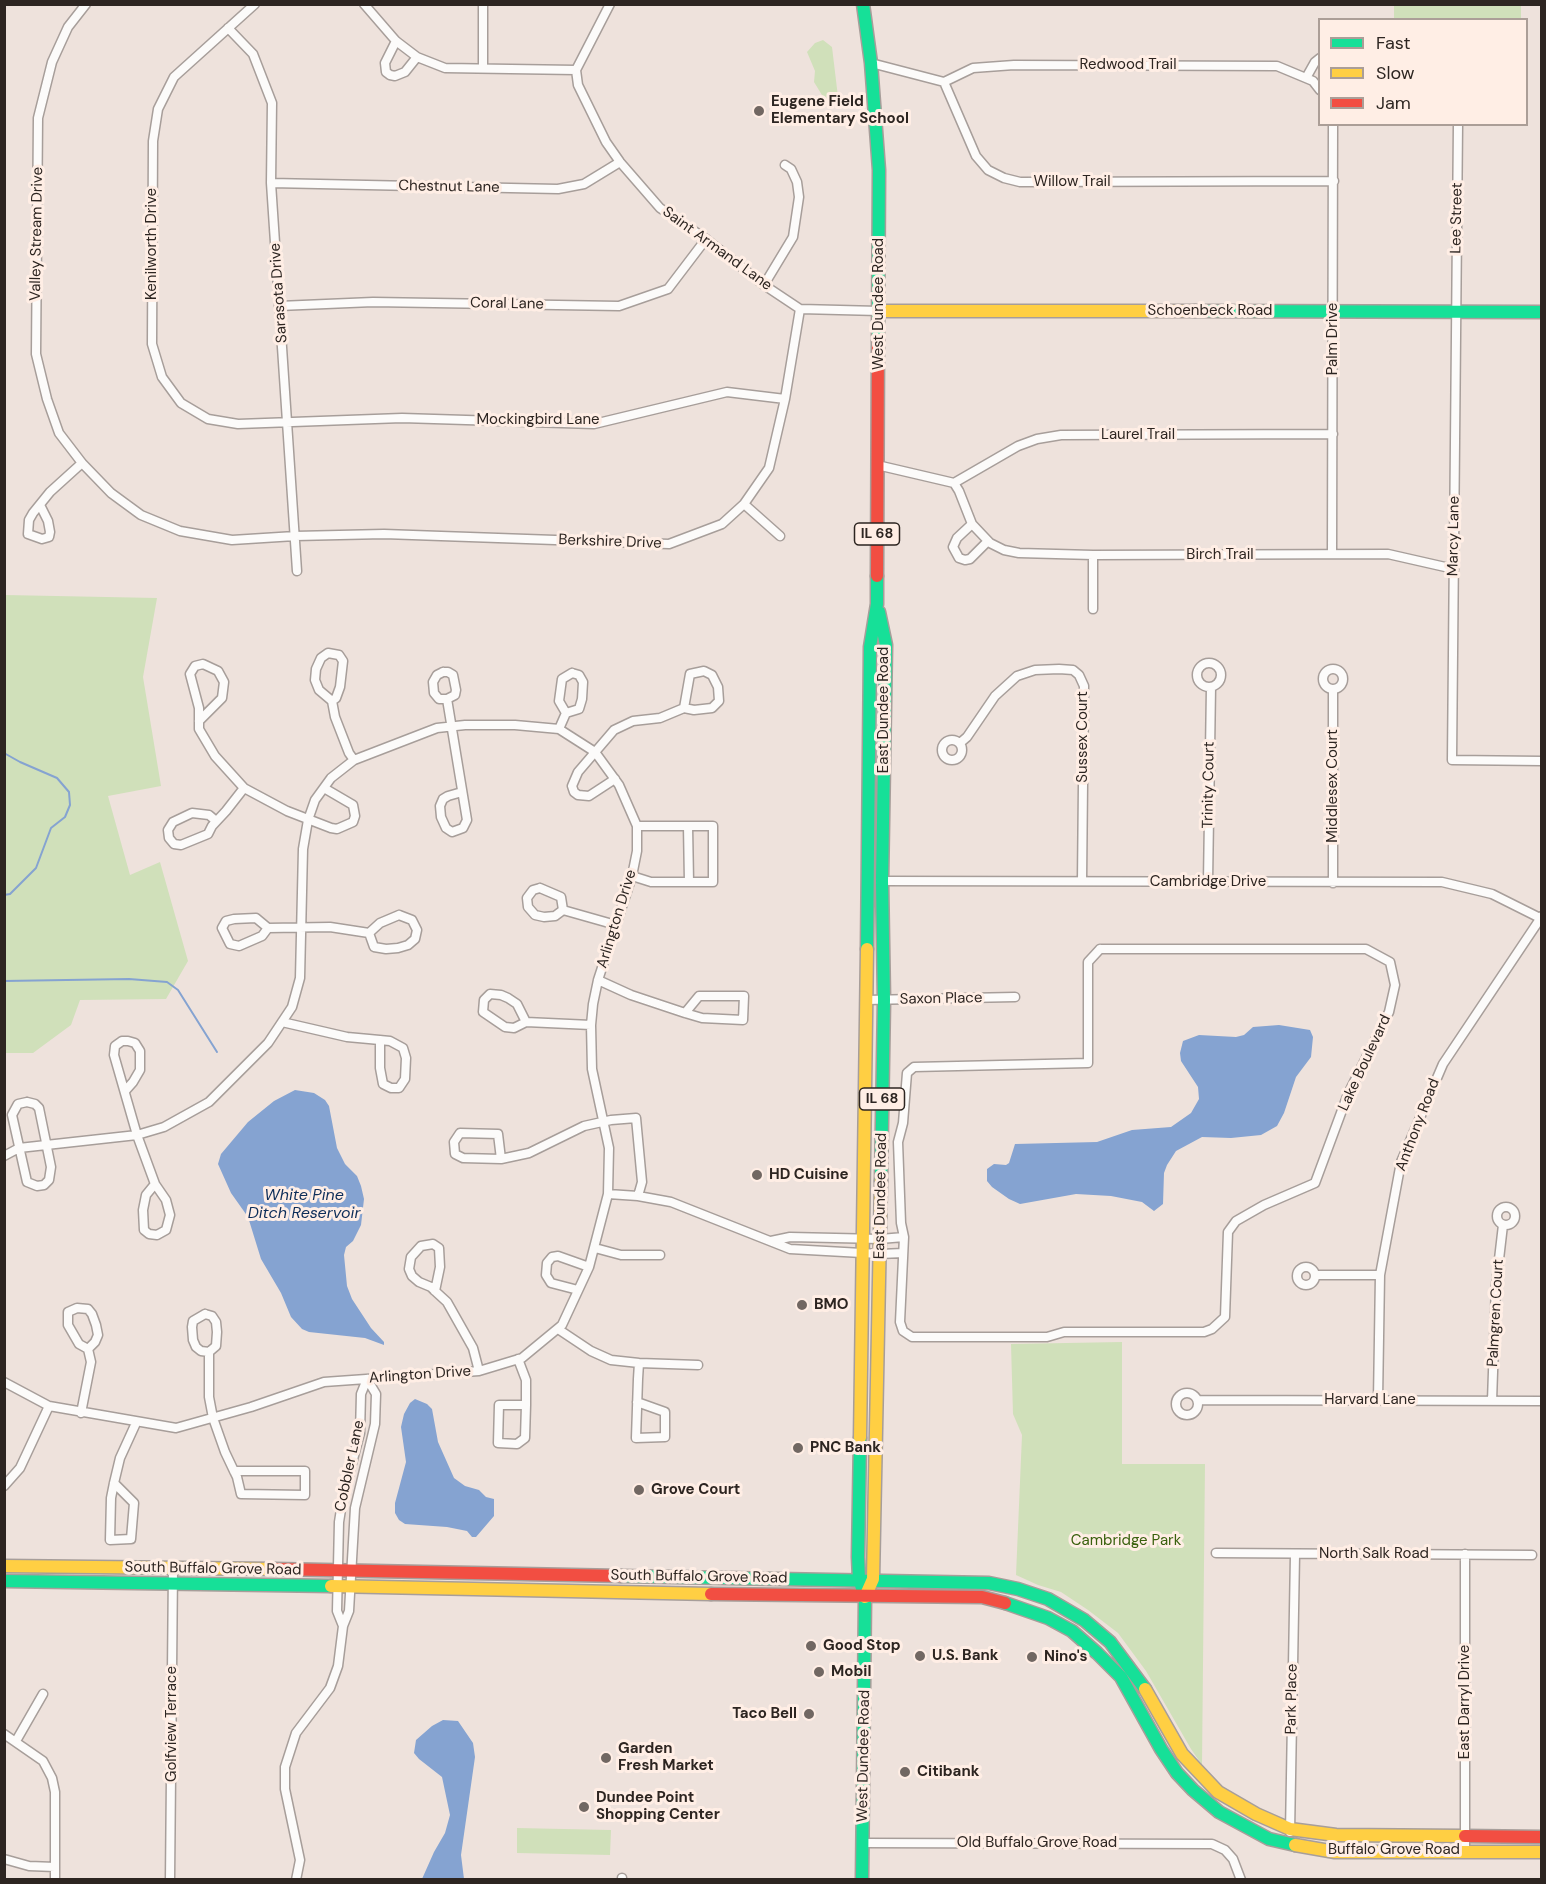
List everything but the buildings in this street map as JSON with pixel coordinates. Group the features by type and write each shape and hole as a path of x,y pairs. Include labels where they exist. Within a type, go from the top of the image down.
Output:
{"main road":[{"name":"West Dundee Road","path":"863,4 871,63 879,170 877,604"},
{"name":"Schoenbeck Road","path":"879,311 1542,312"},
{"name":"East Dundee Road","path":"865,1597 859,1579 867,881 870,647 877,604"},
{"name":"East Dundee Road","path":"865,1597 873,1580 884,1000 882,881 886,645 877,604"},
{"name":"South Buffalo Grove Road","path":"4,1566 173,1568 337,1578"},
{"name":"South Buffalo Grove Road","path":"4,1581 172,1584 337,1578 634,1577 989,1582 1018,1588 1048,1599 1084,1620 1110,1642 1137,1676 1182,1754 1197,1771 1218,1792 1256,1814 1290,1829"},
{"name":"South Buffalo Grove Road","path":"351,1578 865,1597 982,1597 1014,1605 1048,1618 1072,1631 1121,1677 1177,1773 1192,1790 1220,1812"},
{"name":"West Dundee Road","path":"862,1880 865,1597"},
{"name":"Buffalo Grove Road","path":"1220,1812 1269,1839 1335,1852 1542,1852"},
{"name":"Buffalo Grove Road","path":"1290,1829 1336,1835 1542,1837"}],"street":[{"name":"Valley Stream Drive","path":"86,4 68,27 52,62 38,118 36,354 46,399 59,433 82,463 111,494 141,515 180,531 232,540 295,536"},
{"name":"Kenilworth Drive","path":"255,4 174,77 158,109 153,141 152,344 162,376 181,403 207,419 238,424 288,421"},
{"path":"364,4 396,41 417,57 445,68 576,70 609,4"},
{"path":"483,4 483,68"},
{"name":"Sarasota Drive","path":"228,28 253,54 272,103 271,183 297,571"},
{"path":"396,41 385,63 386,72 395,76 405,72 417,57"},
{"path":"1318,60 1315,62 1310,80 1318,88"},
{"path":"871,63 944,82"},
{"name":"Redwood Trail","path":"944,82 973,68 1014,65 1277,66 1310,80"},
{"name":"Saint Armand Lane","path":"576,70 578,85 606,142 620,162 660,208 800,309"},
{"name":"Willow Trail","path":"944,82 976,156 988,170 1004,178 1020,182 1334,181"},
{"name":"Palm Drive","path":"1332,554 1333,126"},
{"name":"Lee Street","path":"1456,312 1458,126"},
{"name":"Chestnut Lane","path":"271,183 558,189 584,184 620,162"},
{"path":"764,285 793,237 799,197 797,182 791,169 786,165"},
{"name":"Coral Lane","path":"279,306 373,302 619,306 668,289 706,239"},
{"path":"800,309 879,311"},
{"name":"Berkshire Drive","path":"295,536 406,535 669,544 722,524 744,504 769,468 785,399 800,309"},
{"name":"Marcy Lane","path":"1456,312 1452,760 1542,761"},
{"name":"Mockingbird Lane","path":"288,421 402,418 594,424 727,392 785,399"},
{"name":"Laurel Trail","path":"954,483 1018,446 1037,439 1061,435 1333,434"},
{"path":"40,505 50,492 82,463"},
{"path":"877,465 954,483"},
{"name":"Birch Trail","path":"954,483 972,524 988,541 1004,550 1019,553 1388,554 1454,569"},
{"path":"744,504 780,536"},
{"path":"972,524 957,538 953,547 959,558 970,559 988,541"},
{"path":"1093,609 1094,555"},
{"path":"332,701 336,698 340,687 343,661 339,655 328,652 321,657 316,669 315,680 319,690 332,701 335,717 354,760"},
{"path":"199,721 222,698 224,682 218,671 203,664 195,666 190,674 199,708 199,721 199,729 215,756 244,788 308,820 337,829 353,822 356,816 352,805 324,788"},
{"name":"Sussex Court","path":"960,743 968,737 995,696 1017,676 1035,670 1059,669 1073,670 1079,675 1084,686 1082,881"},
{"path":"615,779 589,796 578,795 572,786 578,772 614,730 633,722 660,718 684,708 712,708 719,701 718,687 712,675 704,671 690,674 684,708"},
{"path":"559,729 566,713 579,709 582,699 583,682 579,675 572,673 562,679 559,701 566,713"},
{"name":"Trinity Court","path":"1208,882 1211,687"},
{"name":"Middlesex Court","path":"1333,689 1333,883"},
{"path":"447,699 467,820 462,828 452,832 446,828 441,817 440,806 443,799 462,792"},
{"name":"Arlington Drive","path":"4,1156 19,1148 137,1135 164,1127 208,1102 268,1043 292,1007 300,978 303,849 308,820 315,800 331,778 354,760 437,728 515,726 559,729 595,752 619,785 637,826 637,851 632,876 598,980 591,1025 592,1069 609,1148 608,1194 596,1248 589,1267 558,1329 522,1358 479,1371 324,1382 251,1407 176,1428 136,1423 49,1406 4,1382"},
{"path":"216,822 209,815 192,813 173,822 168,830 169,838 174,844 182,845 208,834 244,788"},
{"path":"632,876 651,882 712,882 712,826 637,826"},
{"path":"688,826 690,882"},
{"name":"Cambridge Drive","path":"867,881 1442,882 1492,894 1541,918"},
{"path":"540,888 549,891 561,897 563,910 555,916 535,915 528,907 527,898 533,890 540,888"},
{"path":"563,910 616,925"},
{"path":"399,915 412,920 417,930 414,939 408,945 386,949 374,947 369,933 380,923 399,915"},
{"path":"268,928 262,936 239,946 230,944 222,928 226,921 256,918 268,928 330,927 369,933"},
{"name":"Anthony Road","path":"1378,1400 1380,1275 1401,1162 1443,1064 1541,918"},
{"name":"Lake Boulevard","path":"1100,949 1366,949 1390,962 1395,985 1389,1012 1348,1094 1315,1183 1264,1205 1236,1221 1228,1232 1225,1317 1212,1329 1204,1332 1064,1332 1047,1337 912,1337 903,1331 900,1322 904,1237 901,1223 898,1142 903,1123 907,1073 914,1067 1089,1063 1088,962 1100,949"},
{"path":"598,980 631,995 685,1013 702,1018 743,1020 744,996 699,996 685,1013"},
{"path":"526,1022 517,1004 508,998 490,994 484,1000 483,1012 505,1027 514,1028 526,1022 591,1025"},
{"name":"Saxon Place","path":"867,1000 1015,997"},
{"path":"282,1022 347,1037 380,1040 390,1041 403,1048 406,1058 405,1079 399,1088 391,1088 383,1084 380,1068 380,1040"},
{"path":"125,1090 140,1070 140,1052 135,1043 128,1041 122,1041 116,1046 114,1055 137,1135 155,1184 166,1200 170,1215 166,1230 157,1235 149,1234 144,1230 142,1210 146,1195 155,1184"},
{"path":"27,1102 35,1104 39,1108 51,1174 44,1185 37,1186 27,1182 19,1148 12,1115 18,1104 27,1102"},
{"path":"501,1159 498,1134 460,1132 454,1142 455,1154 463,1158 501,1159 529,1153 584,1126 636,1118 642,1182 638,1196"},
{"path":"608,1194 671,1202 790,1249 864,1254 903,1253"},
{"name":"Palmgren Court","path":"1492,1401 1496,1285 1503,1225"},
{"path":"771,1241 790,1237 879,1239 904,1237"},
{"path":"435,1291 440,1267 439,1248 433,1245 422,1246 411,1257 409,1269 412,1276 431,1287 435,1291 447,1302 473,1348 479,1371"},
{"path":"596,1248 621,1255 660,1255"},
{"path":"579,1290 551,1283 546,1275 547,1263 552,1257 558,1256 589,1267"},
{"path":"1315,1275 1380,1275"},
{"path":"81,1413 91,1362 88,1349 79,1344 68,1325 68,1312 77,1308 88,1309 92,1314 98,1335 88,1349"},
{"path":"558,1329 591,1351 611,1360 698,1365"},
{"path":"208,1352 209,1397 213,1418 241,1494 306,1495 306,1471 234,1471"},
{"path":"518,1359 526,1380 526,1405 525,1438 517,1444 498,1443 499,1405 526,1405"},
{"path":"637,1402 665,1412 665,1437 636,1438 637,1402 639,1363"},
{"name":"Cobbler Lane","path":"343,1626 338,1611 337,1578 340,1509 360,1433 361,1394 367,1379"},
{"name":"Cobbler Lane","path":"343,1626 349,1611 355,1508 375,1424 376,1394 367,1379"},
{"name":"Harvard Lane","path":"1198,1400 1542,1401"},
{"path":"4,1486 20,1468 49,1406"},
{"path":"114,1483 134,1503 131,1539 110,1540 111,1498 114,1483 120,1458 136,1423"},
{"name":"North Salk Road","path":"1216,1553 1532,1555"},
{"name":"East Darryl Drive","path":"1465,1554 1465,1851"},
{"name":"Park Place","path":"1290,1844 1294,1555"},
{"name":"Golfview Terrace","path":"170,1880 173,1568"},
{"path":"296,1880 300,1860 285,1789 285,1767 296,1733 330,1688 338,1666 343,1626"},
{"path":"16,1740 43,1694"},
{"path":"4,1734 16,1740 43,1761 52,1778 55,1792 55,1880"},
{"name":"Old Buffalo Grove Road","path":"863,1842 1212,1844 1225,1850 1233,1859 1241,1880"},
{"path":"4,1859 29,1866 55,1867"}],"green space":[{"path":"1394,5 1521,5 1521,18 1394,18"},
{"path":"823,40 832,47 838,97 825,100 814,82 815,71 807,52 815,43"},
{"path":"5,595 157,598 143,677 161,786 108,796 130,875 160,862 188,961 166,999 80,1000 71,1025 33,1053 5,1053"},
{"name":"Cambridge Park","path":"1122,1342 1122,1464 1205,1464 1202,1765 1146,1671 1118,1633 1061,1592 1016,1575 1022,1435 1013,1414 1011,1344"},
{"path":"517,1828 611,1830 610,1855 517,1853"}],"water":[{"path":"1279,1025 1310,1030 1313,1037 1311,1057 1296,1077 1284,1113 1277,1126 1261,1135 1231,1138 1202,1137 1176,1151 1164,1173 1163,1204 1154,1211 1142,1202 1111,1196 1076,1194 1020,1204 1009,1199 987,1181 987,1169 994,1164 1009,1163 1015,1144 1097,1142 1132,1130 1171,1127 1191,1113 1199,1099 1198,1087 1181,1061 1183,1041 1199,1035 1236,1037 1244,1035 1253,1027"},
{"name":"White Pine Ditch Reservoir","path":"295,1090 314,1093 325,1100 329,1106 337,1148 345,1164 357,1176 361,1186 364,1199 361,1225 353,1241 346,1247 344,1255 347,1286 352,1299 384,1345 365,1338 309,1332 302,1329 291,1317 281,1293 261,1259 248,1217 231,1193 218,1164 221,1154 248,1122 274,1101"},
{"path":"415,1399 432,1409 438,1442 454,1478 465,1486 479,1490 486,1497 494,1499 494,1516 476,1537 472,1537 467,1531 447,1527 405,1524 395,1513 395,1503 406,1462 401,1427 404,1414"},
{"path":"443,1720 458,1721 473,1743 475,1757 461,1855 464,1879 422,1879 445,1833 450,1815 442,1777 414,1753 416,1740"}],"waterway":[{"path":"4,753 57,778 69,792 70,805 65,817 51,828 36,868 10,894 4,895"},
{"path":"4,981 129,979 167,982 178,990 217,1052"}],"traffic: fast":[{"path":"863,4 871,63 879,170 878,340"},
{"path":"1195,311 1542,312"},
{"path":"867,949 870,647 877,604 877,576"},
{"path":"879,612 886,645 881,1181"},
{"path":"860,1438 858,1557 859,1579 865,1597 862,1880"},
{"path":"621,1576 989,1583 1018,1589 1048,1599 1084,1620 1110,1642 1145,1689"},
{"path":"4,1581 331,1586"},
{"path":"1005,1603 1048,1618 1072,1631 1097,1653 1121,1677 1177,1773 1219,1812 1269,1839 1295,1845"}],"traffic: slow":[{"path":"879,311 1195,311"},
{"path":"860,1438 867,949"},
{"path":"865,1597 873,1579 881,1181"},
{"path":"4,1566 274,1569"},
{"path":"331,1586 711,1594"},
{"path":"1145,1689 1182,1754 1218,1792 1256,1814 1290,1829 1336,1835 1465,1836"},
{"path":"1295,1845 1335,1852 1542,1852"}],"traffic: jam":[{"path":"877,576 878,340"},
{"path":"274,1569 621,1576"},
{"path":"711,1594 982,1597 1005,1603"},
{"path":"1465,1836 1542,1837"}],"place":[{"name":"Eugene Field Elementary School","path":"759,111"},
{"name":"HD Cuisine","path":"757,1175"},
{"name":"BMO","path":"802,1305"},
{"name":"PNC Bank","path":"798,1448"},
{"name":"Grove Court","path":"639,1490"},
{"name":"Good Stop","path":"811,1646"},
{"name":"U.S. Bank","path":"920,1656"},
{"name":"Nino's","path":"1032,1657"},
{"name":"Mobil","path":"819,1672"},
{"name":"Taco Bell","path":"809,1714"},
{"name":"Garden Fresh Market","path":"606,1758"},
{"name":"Citibank","path":"905,1772"},
{"name":"Dundee Point Shopping Center","path":"584,1807"}]}
